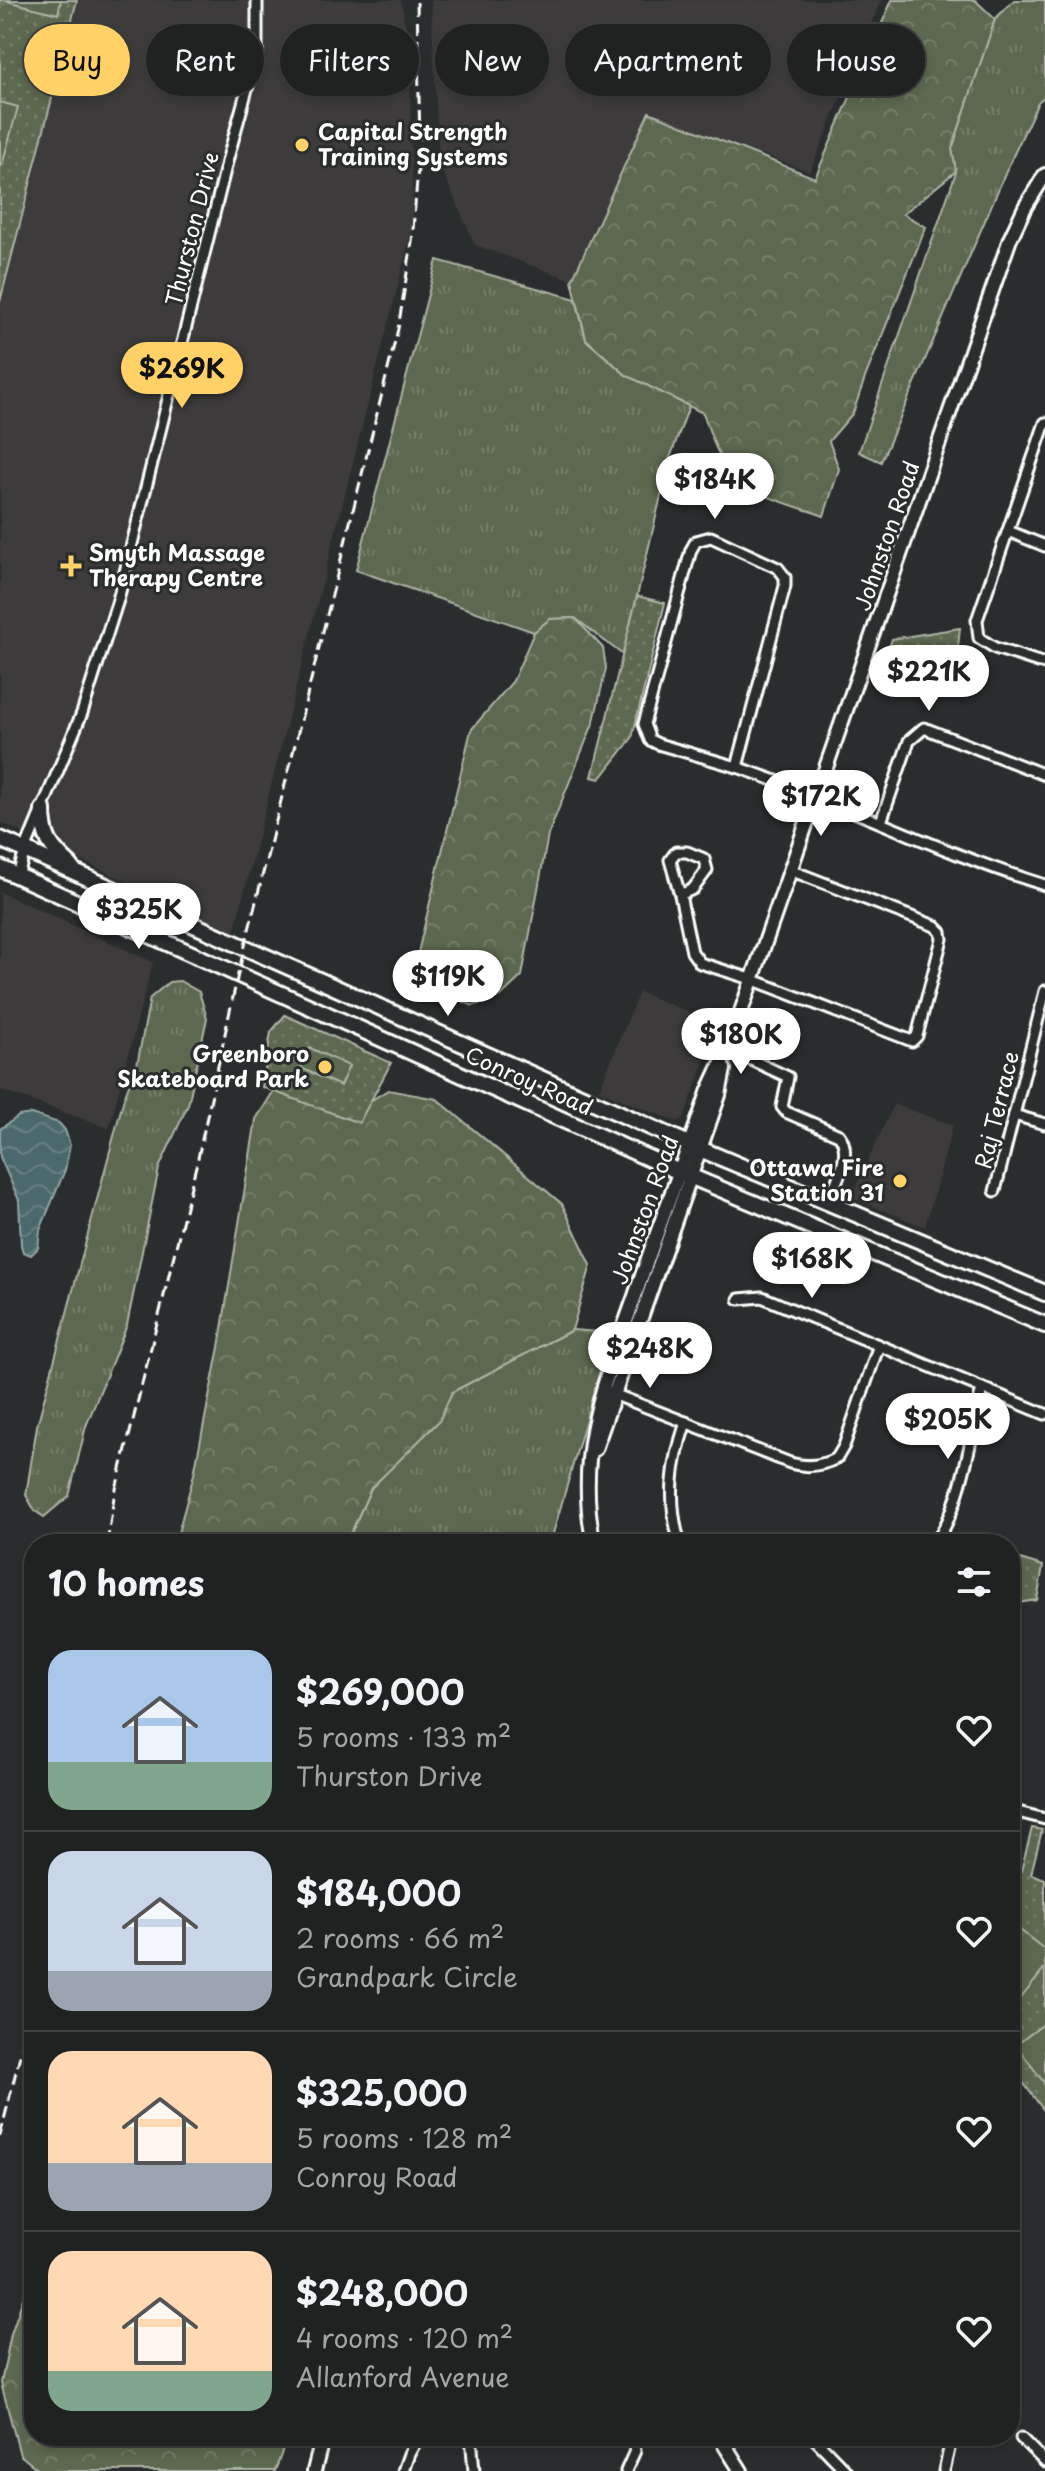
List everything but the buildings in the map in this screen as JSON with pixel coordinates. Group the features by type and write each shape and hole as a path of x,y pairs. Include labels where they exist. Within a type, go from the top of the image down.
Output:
{"main road":[{"path":"43,809 43,827 51,845 83,877"},
{"name":"Conroy Road","path":"0,839 695,1147 1045,1293"},
{"name":"Conroy Road","path":"0,868 685,1174 1045,1325"},
{"path":"862,1249 872,1223"}],"street":[{"name":"Thurston Drive","path":"18,876 25,850 82,713 118,600 257,53 257,0"},
{"name":"Johnston Road","path":"593,1534 588,1479 608,1392 695,1147 719,1095 728,1049 751,979 1010,239 1045,175"},
{"path":"1045,423 977,620 979,638 995,648 1045,664"},
{"path":"1008,531 1045,546"},
{"path":"737,767 785,577 778,568 711,537 703,538 696,541 691,550 644,724 650,740 817,795 1004,873 1045,885"},
{"path":"881,822 909,741 924,728 1045,775"},
{"path":"680,895 693,889 707,870 704,859 687,852 676,852 670,860 692,952 700,963 751,979 904,1041 912,1041 917,1036 942,939 941,932 935,926 790,870"},
{"name":"Raj Terrace","path":"995,1191 1045,991"},
{"path":"728,1049 788,1077 782,1107 786,1112 839,1135 844,1141 847,1151 827,1204"},
{"path":"1014,1115 1045,1124"},
{"path":"739,1299 762,1297 1045,1414"},
{"path":"608,1392 790,1463 803,1467 828,1463 837,1458 844,1446 879,1345"},
{"path":"942,1534 952,1512 982,1388"},
{"path":"677,1534 671,1480 686,1422"},
{"path":"1020,1813 1045,1819"},
{"path":"1021,2438 1045,2462"},
{"path":"314,2471 320,2446"},
{"path":"403,2471 413,2446"},
{"path":"472,2446 474,2471"},
{"path":"626,2471 634,2446"},
{"path":"725,2446 741,2471"},
{"path":"822,2446 846,2471"},
{"path":"944,2471 950,2446"}],"shaded area":[{"path":"77,0 401,0 405,24 280,24 280,96 410,96 413,226 234,932 0,822 0,302 53,96 130,96 130,24 71,24"},
{"path":"431,0 881,0 871,24 787,24 787,96 841,96 810,172 649,113 572,280 475,245 439,163 436,96 549,96 549,24 435,24 435,82"},
{"path":"0,892 153,962 109,1128 0,1090"},
{"path":"639,992 718,1024 684,1118 677,1122 599,1090"},
{"path":"894,1104 953,1125 925,1227 851,1198"}],"green space":[{"path":"0,0 77,0 71,24 24,24 24,96 53,96 0,302"},
{"path":"3,0 61,0 58,14"},
{"path":"892,0 975,0 995,19 952,149 956,171 903,214 926,227 853,413 829,441 839,469 824,516 748,487 720,457 703,413 626,375 586,339 572,280 649,112 815,178 850,96 925,96 925,24 882,24"},
{"path":"1014,0 1045,0 1045,96 1038,102 1008,167 881,462 859,452 956,172 952,149 995,19"},
{"path":"0,102 18,107 2,165 0,164"},
{"path":"437,260 576,299 586,340 626,375 689,406 670,458 623,655 575,618 550,619 534,632 356,570"},
{"path":"637,596 665,603 632,738 600,779 592,777"},
{"path":"575,618 603,648 606,668 594,721 548,835 522,976 501,996 473,1006 419,983 415,965 471,730 513,681 534,632 550,619"},
{"path":"960,628 958,647 912,676 883,666 892,639"},
{"path":"180,981 199,992 207,1018 188,1105 159,1168 127,1325 86,1426 69,1496 44,1517 35,1511 26,1495 37,1426 124,1098 138,1060 150,998 169,982"},
{"path":"285,1015 391,1063 359,1123 262,1087 271,1032"},
{"name":"Greenboro Skateboard Park","path":"310,1048 349,1066 340,1086 301,1068"},
{"path":"280,1081 347,1115 388,1090 437,1099 562,1204 591,1265 572,1330 452,1392 439,1421 371,1488 350,1534 178,1534 194,1474 219,1347 256,1119"},
{"path":"572,1330 611,1333 553,1534 350,1534 371,1488 439,1421 452,1392"},
{"path":"1020,1559 1043,1566 1037,1600 1020,1603"},
{"path":"1032,1828 1042,1830 1031,1874 1045,1879 1045,2112 1020,2078 1021,1871"},
{"path":"1020,1930 1045,1950 1045,1968 1020,1999"},
{"path":"1045,2023 1045,2084 1020,2050 1020,2042"},
{"path":"24,2296 24,2446 284,2446 275,2471 40,2471 20,2455 1,2383 11,2334"}],"water":[{"path":"31,1114 59,1123 70,1145 65,1170 40,1230 38,1248 31,1255 23,1252 21,1245 19,1200 0,1157 0,1129 19,1116"}],"railway":[{"path":"108,1534 114,1497 198,1158 238,974 398,329 412,242 420,144 417,0"},
{"path":"0,2136 24,2039"}],"place":[{"name":"Capital Strength Training Systems","path":"302,145"},
{"name":"Smyth Massage Therapy Centre","path":"71,566"},
{"name":"Greenboro Skateboard Park","path":"325,1067"},
{"name":"Ottawa Fire Station 31","path":"900,1181"}]}
